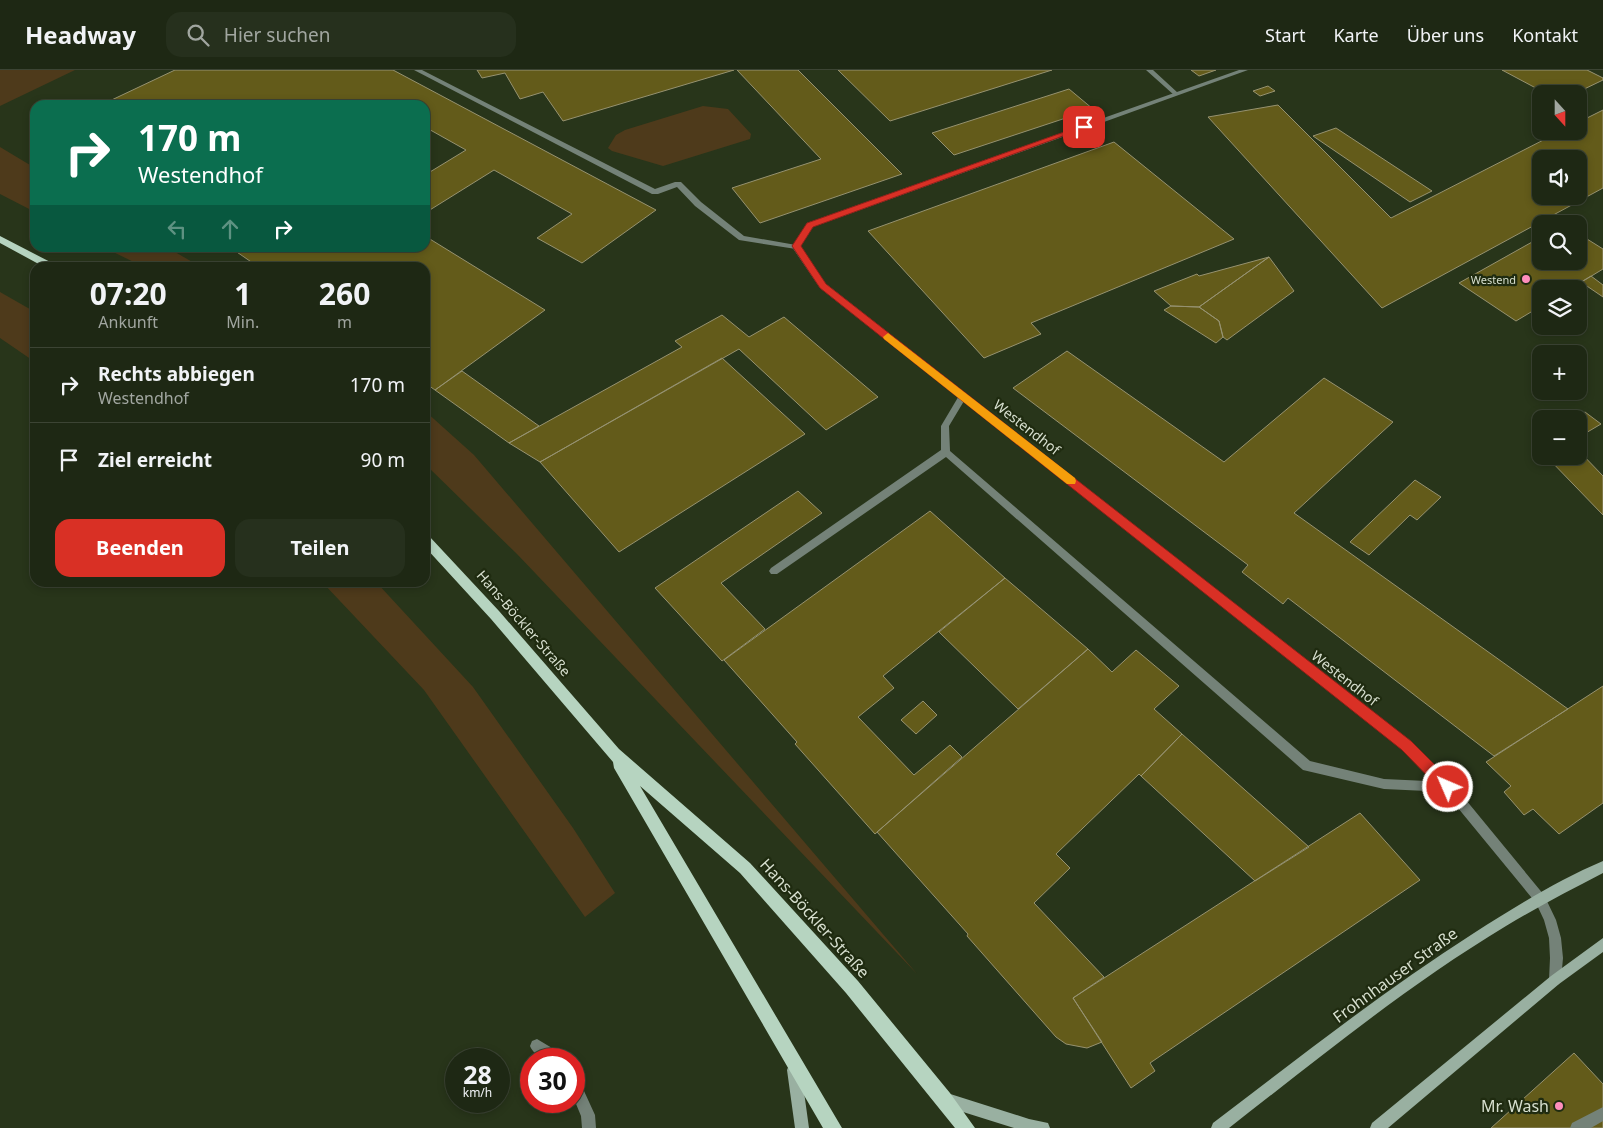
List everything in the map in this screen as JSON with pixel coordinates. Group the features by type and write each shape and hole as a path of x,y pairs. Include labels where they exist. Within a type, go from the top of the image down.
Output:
{"main road":[{"path":"0,239 44,262"},
{"name":"Hans-Böckler-Straße","path":"430,544 495,615 614,754 745,868 852,987 966,1128"},
{"name":"Hans-Böckler-Straße","path":"614,754 793,1056 833,1128"},
{"name":"Frohnhauser Straße","path":"1218,1128 1442,959 1540,899 1603,867"},
{"path":"1377,1128 1555,980 1603,944"},
{"path":"793,1056 802,1128"},
{"path":"944,1099 1029,1126 1043,1128"},
{"path":"1212,1128 1218,1128"}],"street":[{"path":"417,70 655,192 678,184 698,204 742,238 796,246 810,225 1246,70"},
{"path":"1149,70 1176,94"},
{"name":"Westendhof","path":"796,246 823,286 1406,745 1448,787 1540,899 1551,918 1556,938 1558,955 1555,980"},
{"path":"963,396 945,426 946,452 1307,766 1384,784 1448,787"},
{"path":"774,571 946,452"},
{"path":"585,1109 588,1115 589,1128"},
{"path":"1577,1128 1603,1114"}],"shaded area":[{"path":"0,70 75,70 0,106"},
{"path":"703,106 728,109 751,134 750,139 663,166 612,151 608,148 616,135 625,130"},
{"path":"0,147 30,165 30,209 0,194"},
{"path":"113,252 175,252 192,262 134,262"},
{"path":"0,292 30,309 30,359 0,338"},
{"path":"430,415 474,455 917,974 517,554 430,469"},
{"path":"327,587 381,587 473,687 573,828 615,893 585,917 424,690"}],"building":[{"path":"175,70 393,70 656,210 582,263 537,238 572,214 494,170 430,210 430,172 466,150 430,130 430,100 112,100"},
{"path":"477,70 734,70 563,121 543,92 520,99 505,73 482,78"},
{"path":"737,70 798,70 902,174 760,223 732,188 821,159"},
{"path":"838,70 1052,70 890,121"},
{"path":"1191,70 1216,70 1199,76"},
{"path":"1502,70 1587,70 1603,78 1603,80 1588,87 1588,85 1532,86"},
{"path":"1268,86 1275,91 1260,96 1253,91"},
{"path":"1069,89 1093,109 954,155 932,133"},
{"path":"1278,105 1391,218 1543,140 1588,140 1588,118 1603,110 1603,188 1587,197 1587,150 1532,150 1532,205 1572,205 1553,215 1532,215 1532,227 1382,308 1208,117"},
{"path":"1336,128 1432,191 1410,202 1313,136"},
{"path":"1114,142 1234,239 1031,323 1041,334 984,358 868,231"},
{"path":"430,239 545,310 435,390 430,386 430,262 251,262 237,252 430,252"},
{"name":"Westend","path":"1587,239 1603,249 1603,269 1585,280 1532,280 1532,311 1516,321 1459,283 1532,242 1532,270 1587,270"},
{"path":"1269,257 1199,307 1171,306 1154,291 1197,274 1199,276"},
{"path":"1269,257 1294,291 1227,340 1223,337 1219,321 1199,307"},
{"path":"1591,276 1603,285 1603,297 1587,286 1587,280 1584,280"},
{"path":"1171,306 1199,307 1219,321 1223,337 1216,343 1164,310"},
{"path":"722,315 749,337 784,317 878,397 826,430 739,349 540,462 509,443 682,347 675,341"},
{"path":"1067,351 1224,462 1324,378 1393,422 1294,513 1568,709 1494,756 1288,598 1283,604 1242,572 1248,565 1013,388"},
{"path":"722,358 805,434 619,552 540,462"},
{"path":"462,371 539,426 509,443 435,390"},
{"path":"1587,414 1601,424 1587,432"},
{"path":"1587,459 1603,476 1603,515 1555,465 1587,465"},
{"path":"1415,480 1441,497 1417,520 1410,515 1369,555 1350,542"},
{"path":"798,491 822,513 721,583 765,629 722,661 655,588"},
{"path":"930,511 1005,578 883,676 894,688 858,717 914,775 950,745 962,757 875,834 724,660"},
{"path":"1005,578 1088,649 1018,709 939,632"},
{"path":"1088,649 1112,672 1136,650 1179,686 1154,709 1182,734 1141,776 1139,774 1056,854 1070,868 1034,903 1104,977 1073,998 1102,1042 1087,1048 1066,1044 1056,1037 877,832"},
{"path":"1603,686 1603,803 1559,834 1533,809 1524,815 1504,792 1511,786 1486,762"},
{"path":"923,701 937,715 916,734 901,720"},
{"path":"1182,734 1309,847 1255,881 1141,776"},
{"path":"1360,813 1420,880 1150,1063 1155,1071 1131,1088 1073,998"},
{"name":"Mr. Wash","path":"1574,1053 1603,1084 1603,1128 1491,1128"}],"slow traffic":[{"path":"888,337 1071,481"}],"place":[{"name":"Westend","path":"1526,279"},
{"name":"Mr. Wash","path":"1559,1106"}],"route":[{"path":"1084,127 930,184 810,225 796,246 823,286 1406,745 1448,787"}]}
